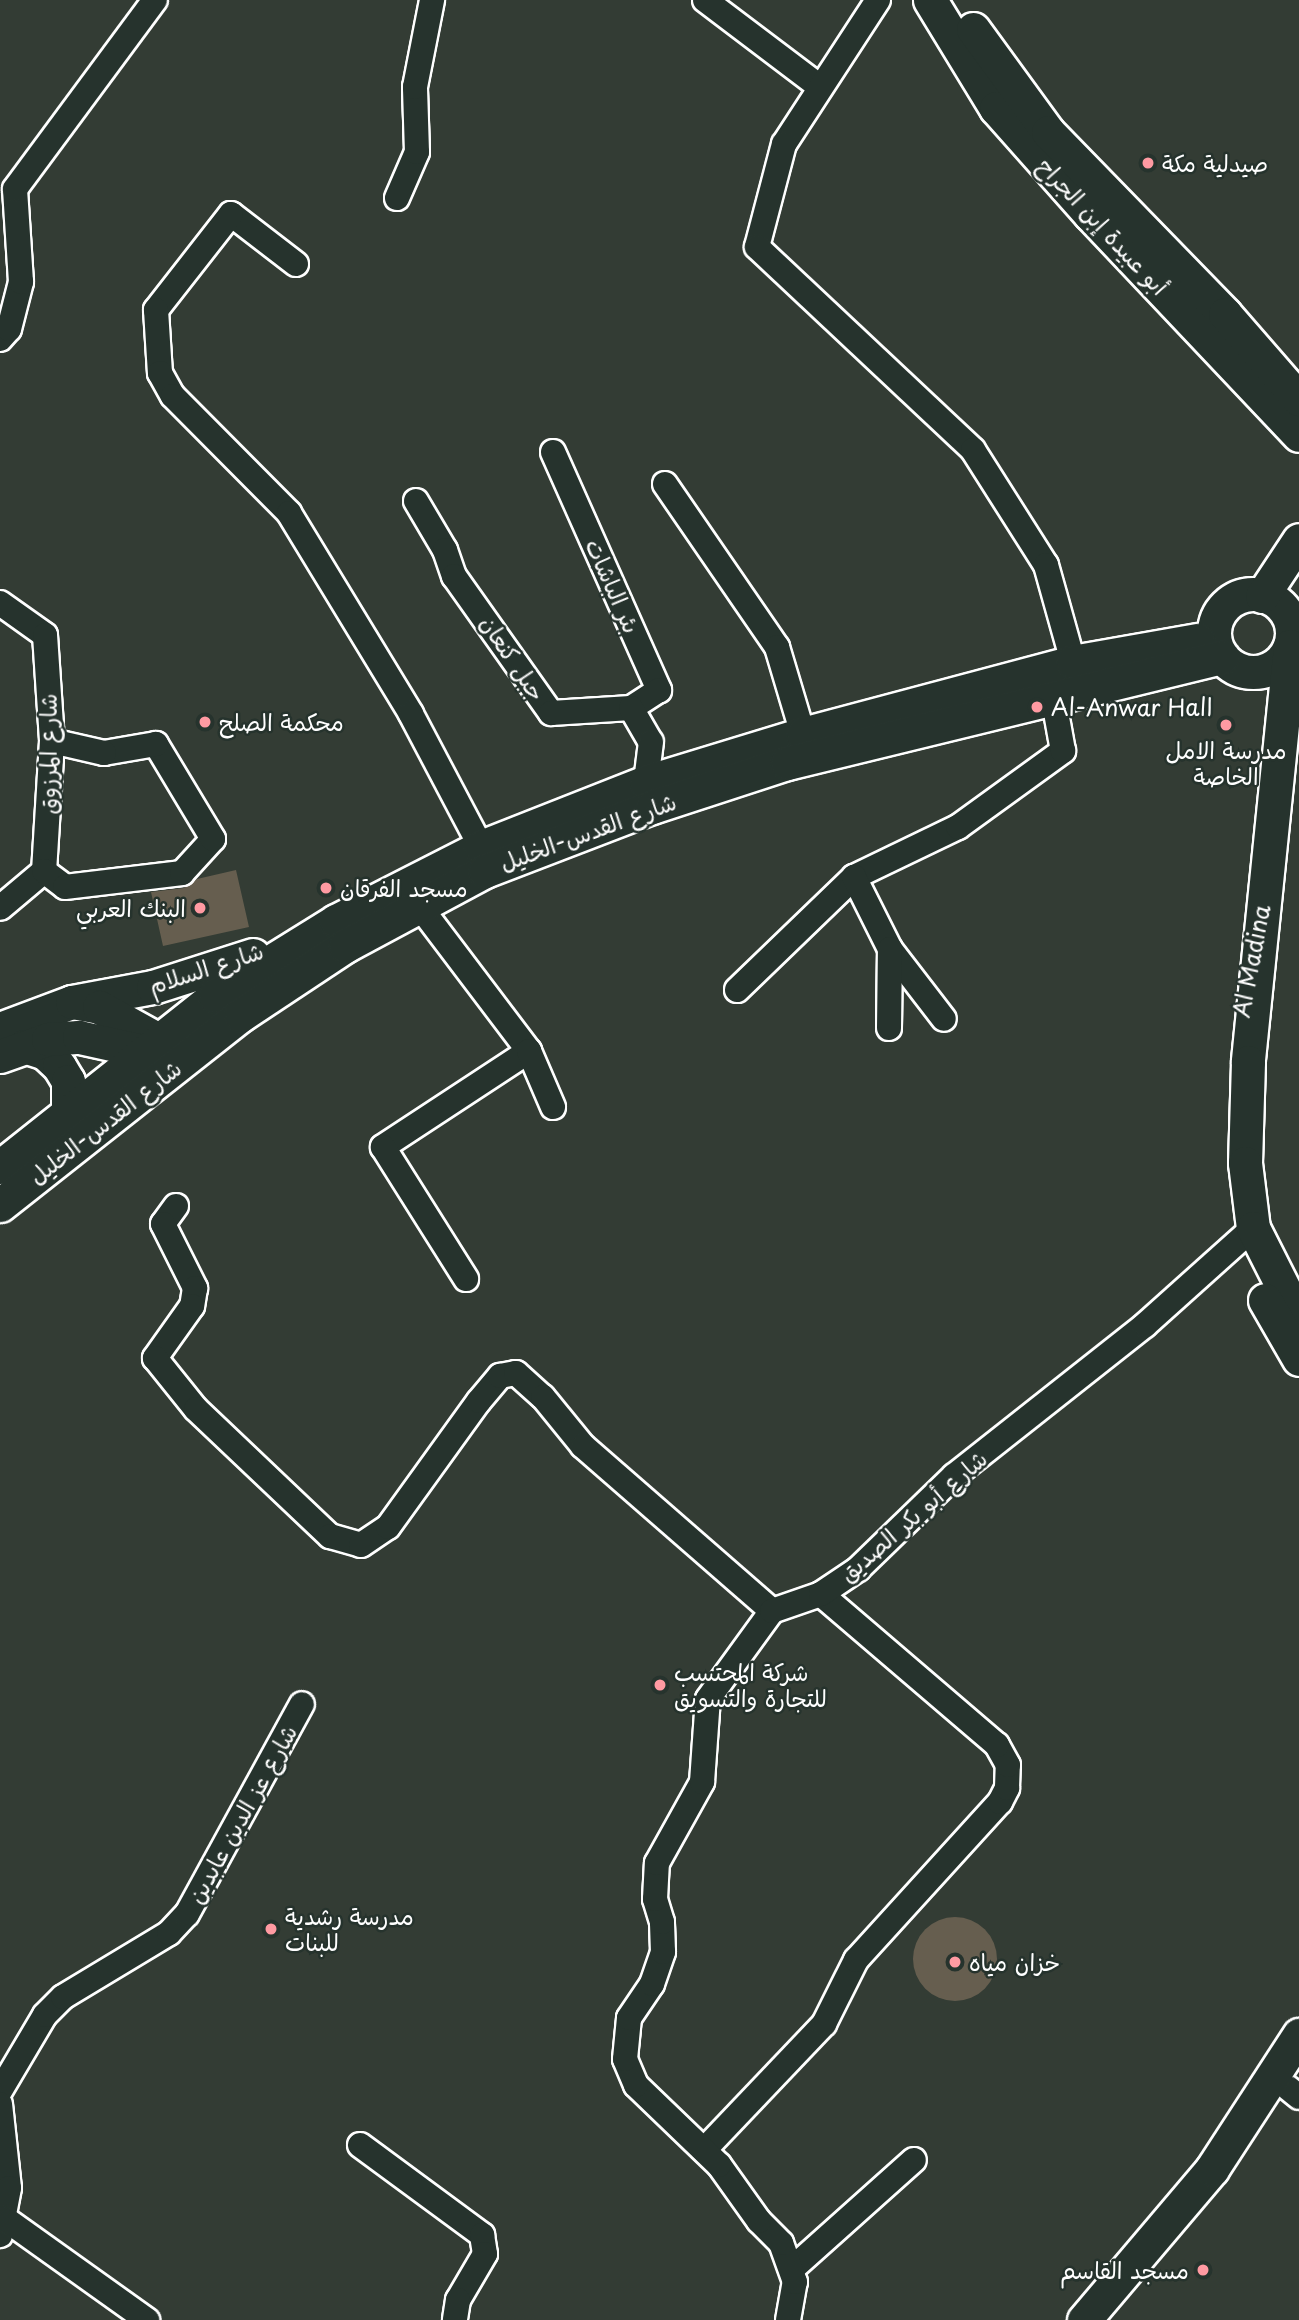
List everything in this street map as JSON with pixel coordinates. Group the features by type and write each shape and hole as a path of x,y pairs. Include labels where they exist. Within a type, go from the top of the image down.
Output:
{"main road":[{"name":"أبو عبيدة إبن الجراح","path":"930,0 996,108 1090,214 1299,435"},
{"name":"أبو عبيدة إبن الجراح","path":"955,0 985,49 1048,132 1225,314 1299,399"},
{"path":"1275,793 1291,622 1282,600 1299,540"},
{"path":"1275,793 1272,729 1252,672 1218,647 1220,612 1228,603 1250,594 1282,600"},
{"path":"1252,672 1275,666 1290,646"},
{"name":"شارع القدس-الخليل","path":"0,1167 149,1045 275,956 336,921 481,847 646,782 803,734 1073,662 1218,647"},
{"name":"شارع القدس-الخليل","path":"0,1205 186,1057 334,954 485,871 652,807 787,764 1054,701 1218,647"},
{"name":"Al Madina","path":"1275,793 1247,1100 1245,1235 1299,1359"},
{"name":"شارع السلام","path":"8,1044 72,1002 219,969 336,921"},
{"name":"شارع السلام","path":"72,1002 99,1007 149,1045"},
{"name":"شارع السلام","path":"8,1044 79,1037 149,1045 186,1057"},
{"path":"8,1044 46,1053 59,1066 68,1081 68,1112"},
{"name":"Al Madina","path":"1245,1235 1291,1284 1299,1319"},
{"path":"1084,2320 1212,2169 1299,2035"},
{"path":"1107,2320 1296,2085"}],"street":[{"path":"0,339 9,329 22,282 15,189 155,0"},
{"path":"397,198 417,152 415,87 432,0"},
{"path":"705,0 820,87"},
{"path":"878,0 783,144 757,247 973,450 1045,565 1073,662"},
{"path":"296,264 231,214 156,310 160,373 173,396 289,513 411,714 481,847"},
{"name":"بئر الباشات","path":"553,452 659,690 631,708"},
{"path":"665,484 777,647 803,734"},
{"name":"جبل كنعان","path":"416,501 445,550 454,576 551,713 631,708"},
{"name":"شارع المرزوق","path":"0,603 45,635 52,741 44,871"},
{"path":"737,990 853,877 958,827 1063,751 1054,701"},
{"path":"631,708 652,743 646,782"},
{"path":"0,908 44,871 65,887 182,873 213,839 156,744 104,754 52,741"},
{"path":"853,877 890,949 944,1019"},
{"path":"420,907 529,1051 553,1107"},
{"path":"889,1028 890,949"},
{"path":"466,1279 383,1147 529,1051"},
{"path":"176,1206 163,1224 195,1288 192,1306 155,1358 196,1409 330,1536 361,1545 388,1527 479,1401 500,1376 516,1373 543,1397 583,1446 772,1611 708,1699 702,1782 657,1863 655,1899 664,1937 660,1967 635,2006 625,2032 625,2059 636,2085 704,2150 781,2243 793,2269 795,2296 788,2320"},
{"name":"شارع أبو بكر الصديق","path":"772,1611 821,1594 858,1569 954,1476 1145,1325 1245,1235"},
{"path":"704,2150 824,2024 856,1960 1001,1802 1007,1788 1008,1765 997,1745 821,1594"},
{"name":"شارع عز الدين عابدين","path":"0,2091 45,2015 63,1997 169,1933 187,1914 302,1704"},
{"path":"0,2104 9,2188 2,2227 146,2320"},
{"path":"360,2145 482,2235 485,2254 458,2300 455,2320"},
{"path":"793,2269 914,2160"}],"building":[{"name":"البنك العربي","path":"236,870 249,927 163,946 151,892 184,888 197,879"},
{"name":"خزان مياه","path":"947,1917 963,1917 979,1924 990,1935 997,1951 994,1975 985,1989 963,2001 947,2001 931,1994 920,1983 913,1967 913,1951 920,1935 931,1924"}],"place":[{"name":"صيدلية مكة","path":"1148,163"},
{"name":"Al-Anwar Hall","path":"1037,707"},
{"name":"محكمة الصلح","path":"205,722"},
{"name":"مدرسة الامل الخاصة","path":"1226,725"},
{"name":"مسجد الفرقان","path":"326,888"},
{"name":"البنك العربي","path":"200,908"},
{"name":"شركة المحتسب للتجارة والتسويق","path":"660,1685"},
{"name":"مدرسة رشدية للبنات","path":"271,1929"},
{"name":"خزان مياه","path":"955,1962"},
{"name":"مسجد القاسم","path":"1203,2270"}]}
